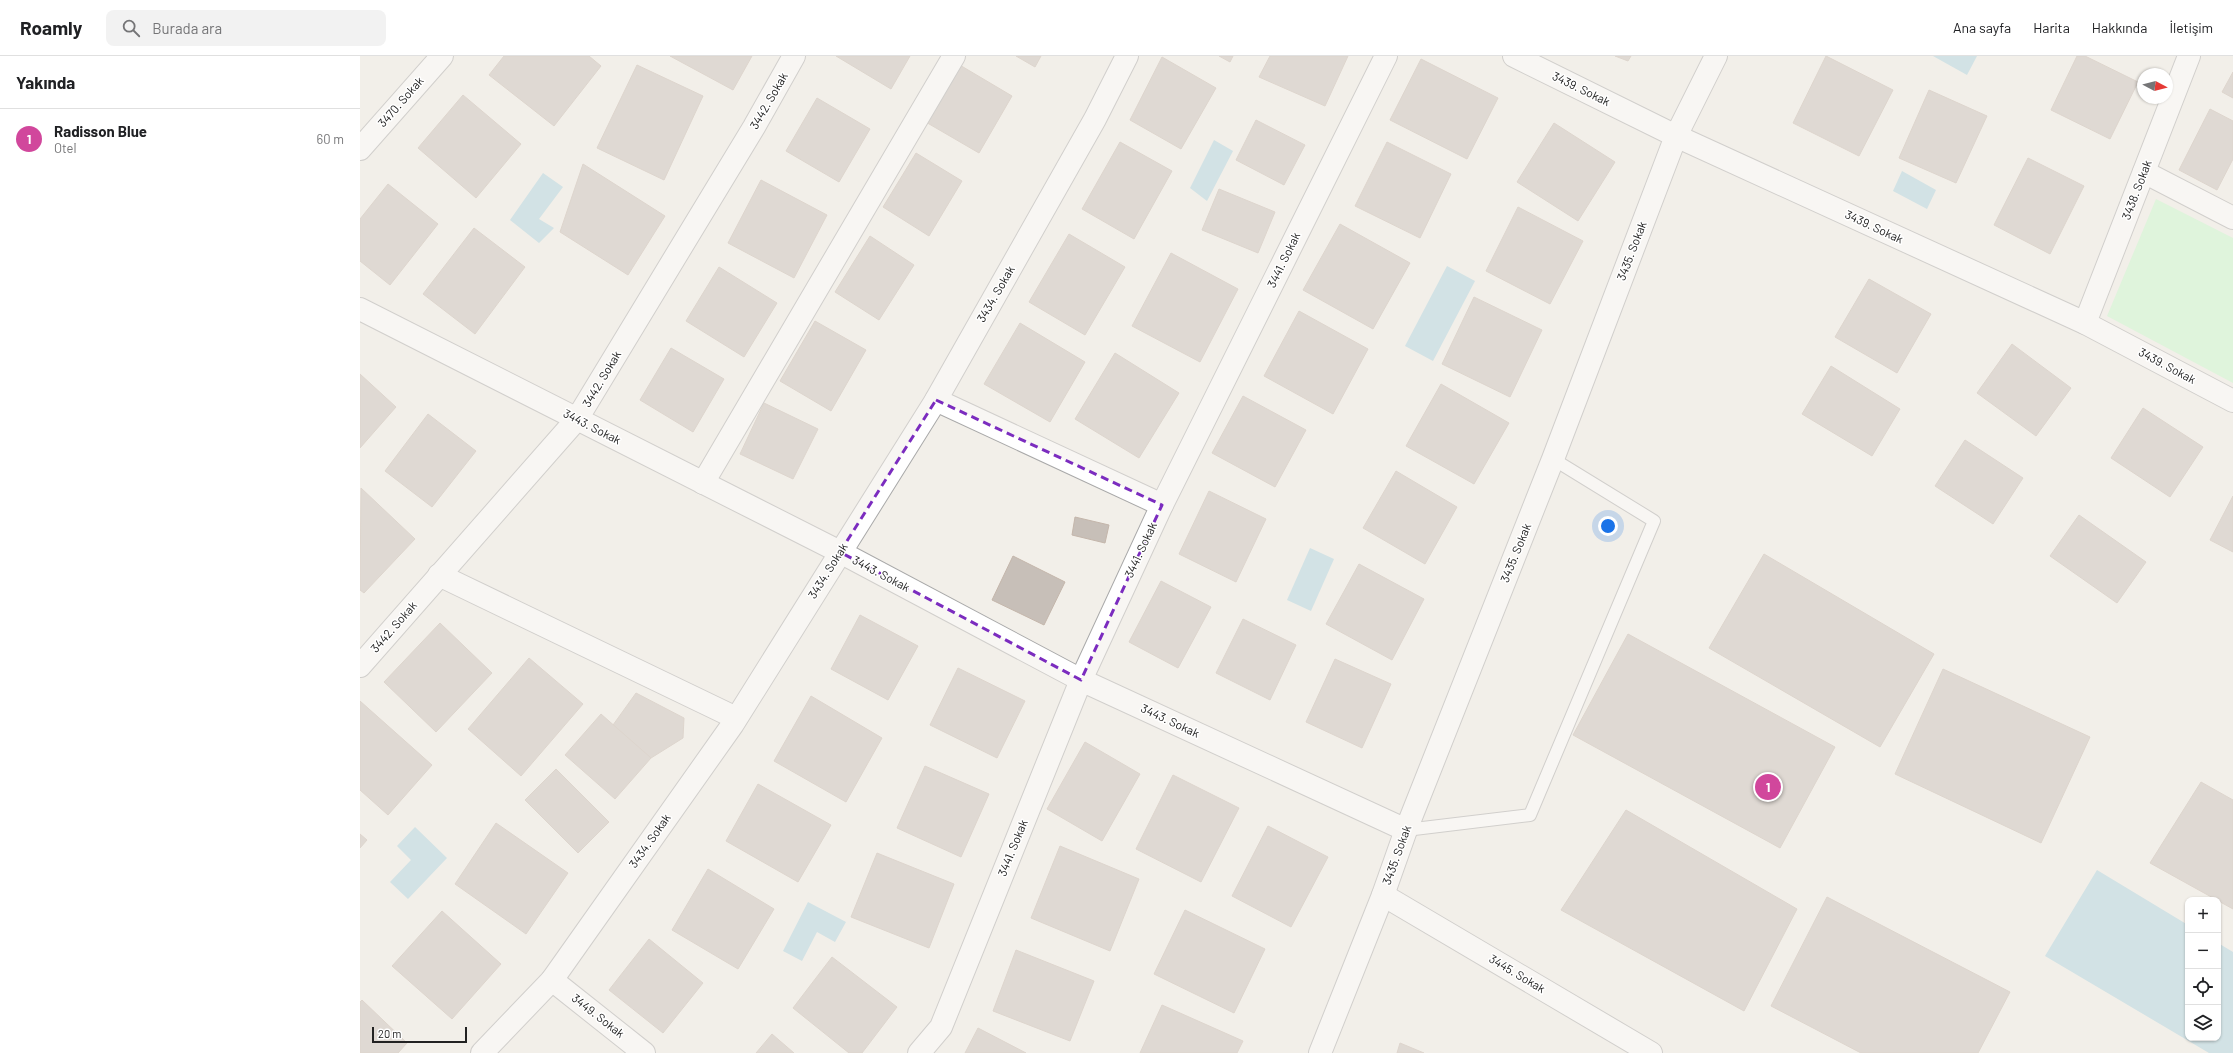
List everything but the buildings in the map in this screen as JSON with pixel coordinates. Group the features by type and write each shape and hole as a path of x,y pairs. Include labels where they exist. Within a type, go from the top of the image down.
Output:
{"street":[{"name":"3470. Sokak","path":"360,149 442,56"},
{"name":"3442. Sokak","path":"360,666 577,419 754,127 794,56"},
{"path":"703,483 954,56"},
{"name":"3434. Sokak","path":"482,1053 552,980 736,718 936,400 1096,119 1126,56"},
{"name":"3441. Sokak","path":"919,1053 941,1027 1080,680 1162,505 1386,56"},
{"name":"3439. Sokak","path":"1514,56 1676,136 2085,323 2233,401"},
{"name":"3435. Sokak","path":"1320,1053 1383,894 1406,830 1553,459 1676,136 1716,56"},
{"name":"3438. Sokak","path":"2085,323 2189,56"},
{"path":"2144,172 2233,218"},
{"name":"3443. Sokak","path":"360,309 840,552 1080,680 1406,830"},
{"path":"936,400 1162,505"},
{"path":"439,575 736,718"},
{"name":"3445. Sokak","path":"1383,894 1651,1053"},
{"name":"3449. Sokak","path":"552,980 644,1053"}],"lane":[{"path":"1406,830 1530,815 1654,521 1553,459"}],"highlighted area":[{"path":"936,400 1162,505 1081,680 840,552"}],"green space":[{"path":"2156,199 2233,238 2233,383 2107,316"}],"water":[{"path":"1933,56 1977,56 1967,75"},
{"path":"1214,140 1233,151 1207,201 1190,188"},
{"path":"1902,171 1936,190 1927,209 1893,191"},
{"path":"543,173 563,187 539,219 554,228 539,243 510,220"},
{"path":"1447,266 1475,281 1433,361 1405,346"},
{"path":"1310,548 1334,559 1311,611 1287,600"},
{"path":"415,827 447,858 408,899 390,882 411,860 397,846"},
{"path":"2097,870 2185,923 2185,1039 2045,956"},
{"path":"808,902 846,922 835,942 817,932 802,961 783,951"},
{"path":"2221,945 2233,952 2233,1053 2209,1053 2189,1041 2221,1041"}],"place":[{"name":"Radisson Blue","path":"1768,787"}]}
